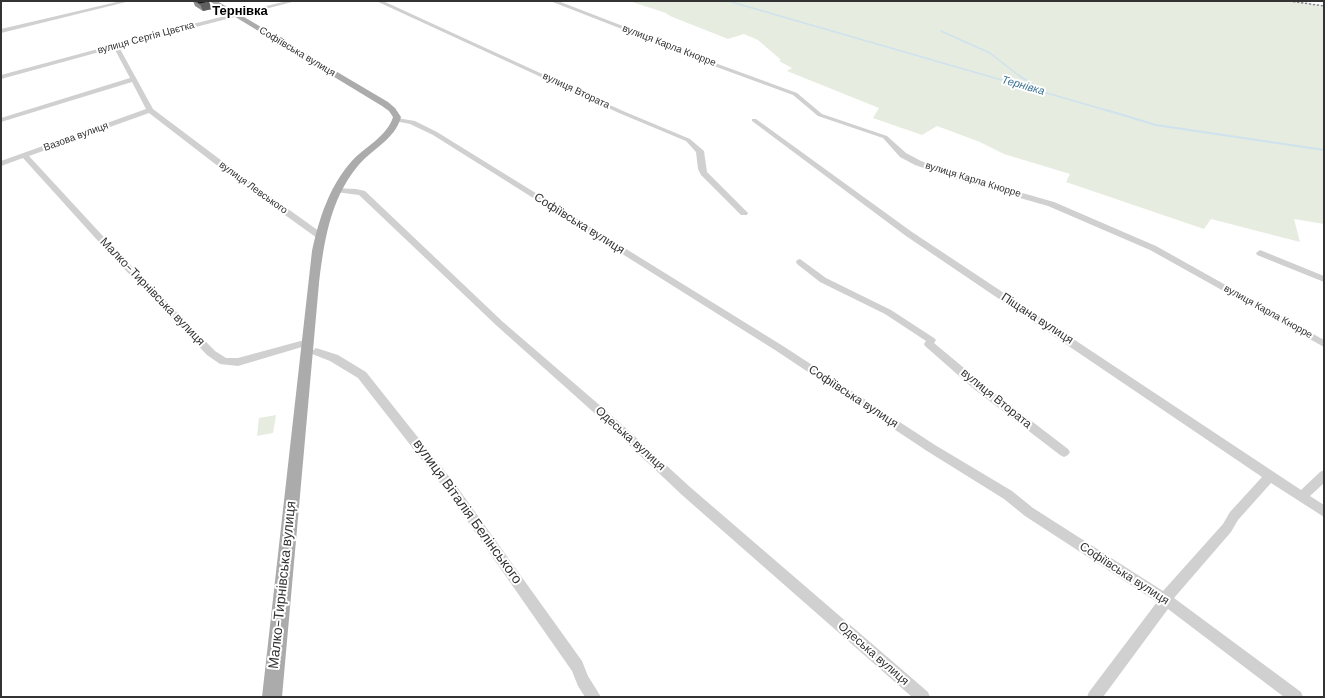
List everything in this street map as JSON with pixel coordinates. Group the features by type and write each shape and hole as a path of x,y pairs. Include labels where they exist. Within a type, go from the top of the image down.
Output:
{"main road":[{"name":"Софіївська вулиця","path":"212,1 389,107 396,114 397,120"},
{"path":"310,349 313,283 320,236 325,216 336,190 354,164 394,126 397,120"},
{"name":"Малко-Тирнівська вулиця","path":"272,697 310,349"}],"street":[{"path":"1,31 127,1"},
{"name":"вулиця Сергія Цвєтка","path":"1,77 293,1"},
{"name":"вулиця Втората","path":"379,1 621,112 688,140 700,151 702,169 704,173 744,213"},
{"name":"вулиця Карла Кнорре","path":"553,1 665,44 694,57 795,94 820,115 884,137 890,141 902,155 918,163 967,180 1051,204 1152,248 1324,344"},
{"name":"вулиця Левського","path":"116,46 150,110 235,176 320,236"},
{"path":"1,120 134,79"},
{"name":"Вазова вулиця","path":"1,164 150,110"},
{"name":"Софіївська вулиця","path":"397,120 410,121 427,130 779,348 931,448 1008,496 1029,512 1165,600 1210,631 1296,697"},
{"name":"Піщана вулиця","path":"754,120 909,234 1324,512"},
{"name":"Малко-Тирнівська вулиця","path":"25,156 110,250 211,353 224,361 238,362 310,349"},
{"name":"Одеська вулиця","path":"336,190 356,190 362,194 500,324 614,424 686,491 923,697"},
{"path":"1260,253 1324,279"},
{"name":"вулиця Втората","path":"800,262 823,280 888,312 930,342 978,386 1064,452"},
{"name":"вулиця Віталія Белінського","path":"310,349 334,358 362,376 419,444 577,666 583,681 594,697"},
{"path":"1302,497 1324,475"},
{"path":"1094,697 1165,600 1226,528 1234,516 1270,476"}],"shaded area":[{"path":"629,1 1286,1 1324,7 1324,224 1294,219 1300,242 1211,219 1204,229 1066,182 1070,174 1004,154 980,142 937,126 922,135 873,118 879,108 787,71 792,68 779,61 781,60 758,40 744,34 728,39 670,16 666,13"},
{"path":"276,415 273,433 257,436 259,418"}],"building":[{"path":"195,1 207,1 209,2 200,4"}],"waterway":[{"name":"Тернівка","path":"728,1 1109,111"},
{"path":"941,31 990,53 1018,75 1044,91"},
{"name":"Тернівка","path":"1106,110 1156,125 1324,150"}],"railway":[{"path":"1289,1 1324,6"}],"district":[{"name":"Тернівка","path":"240,12"}]}
